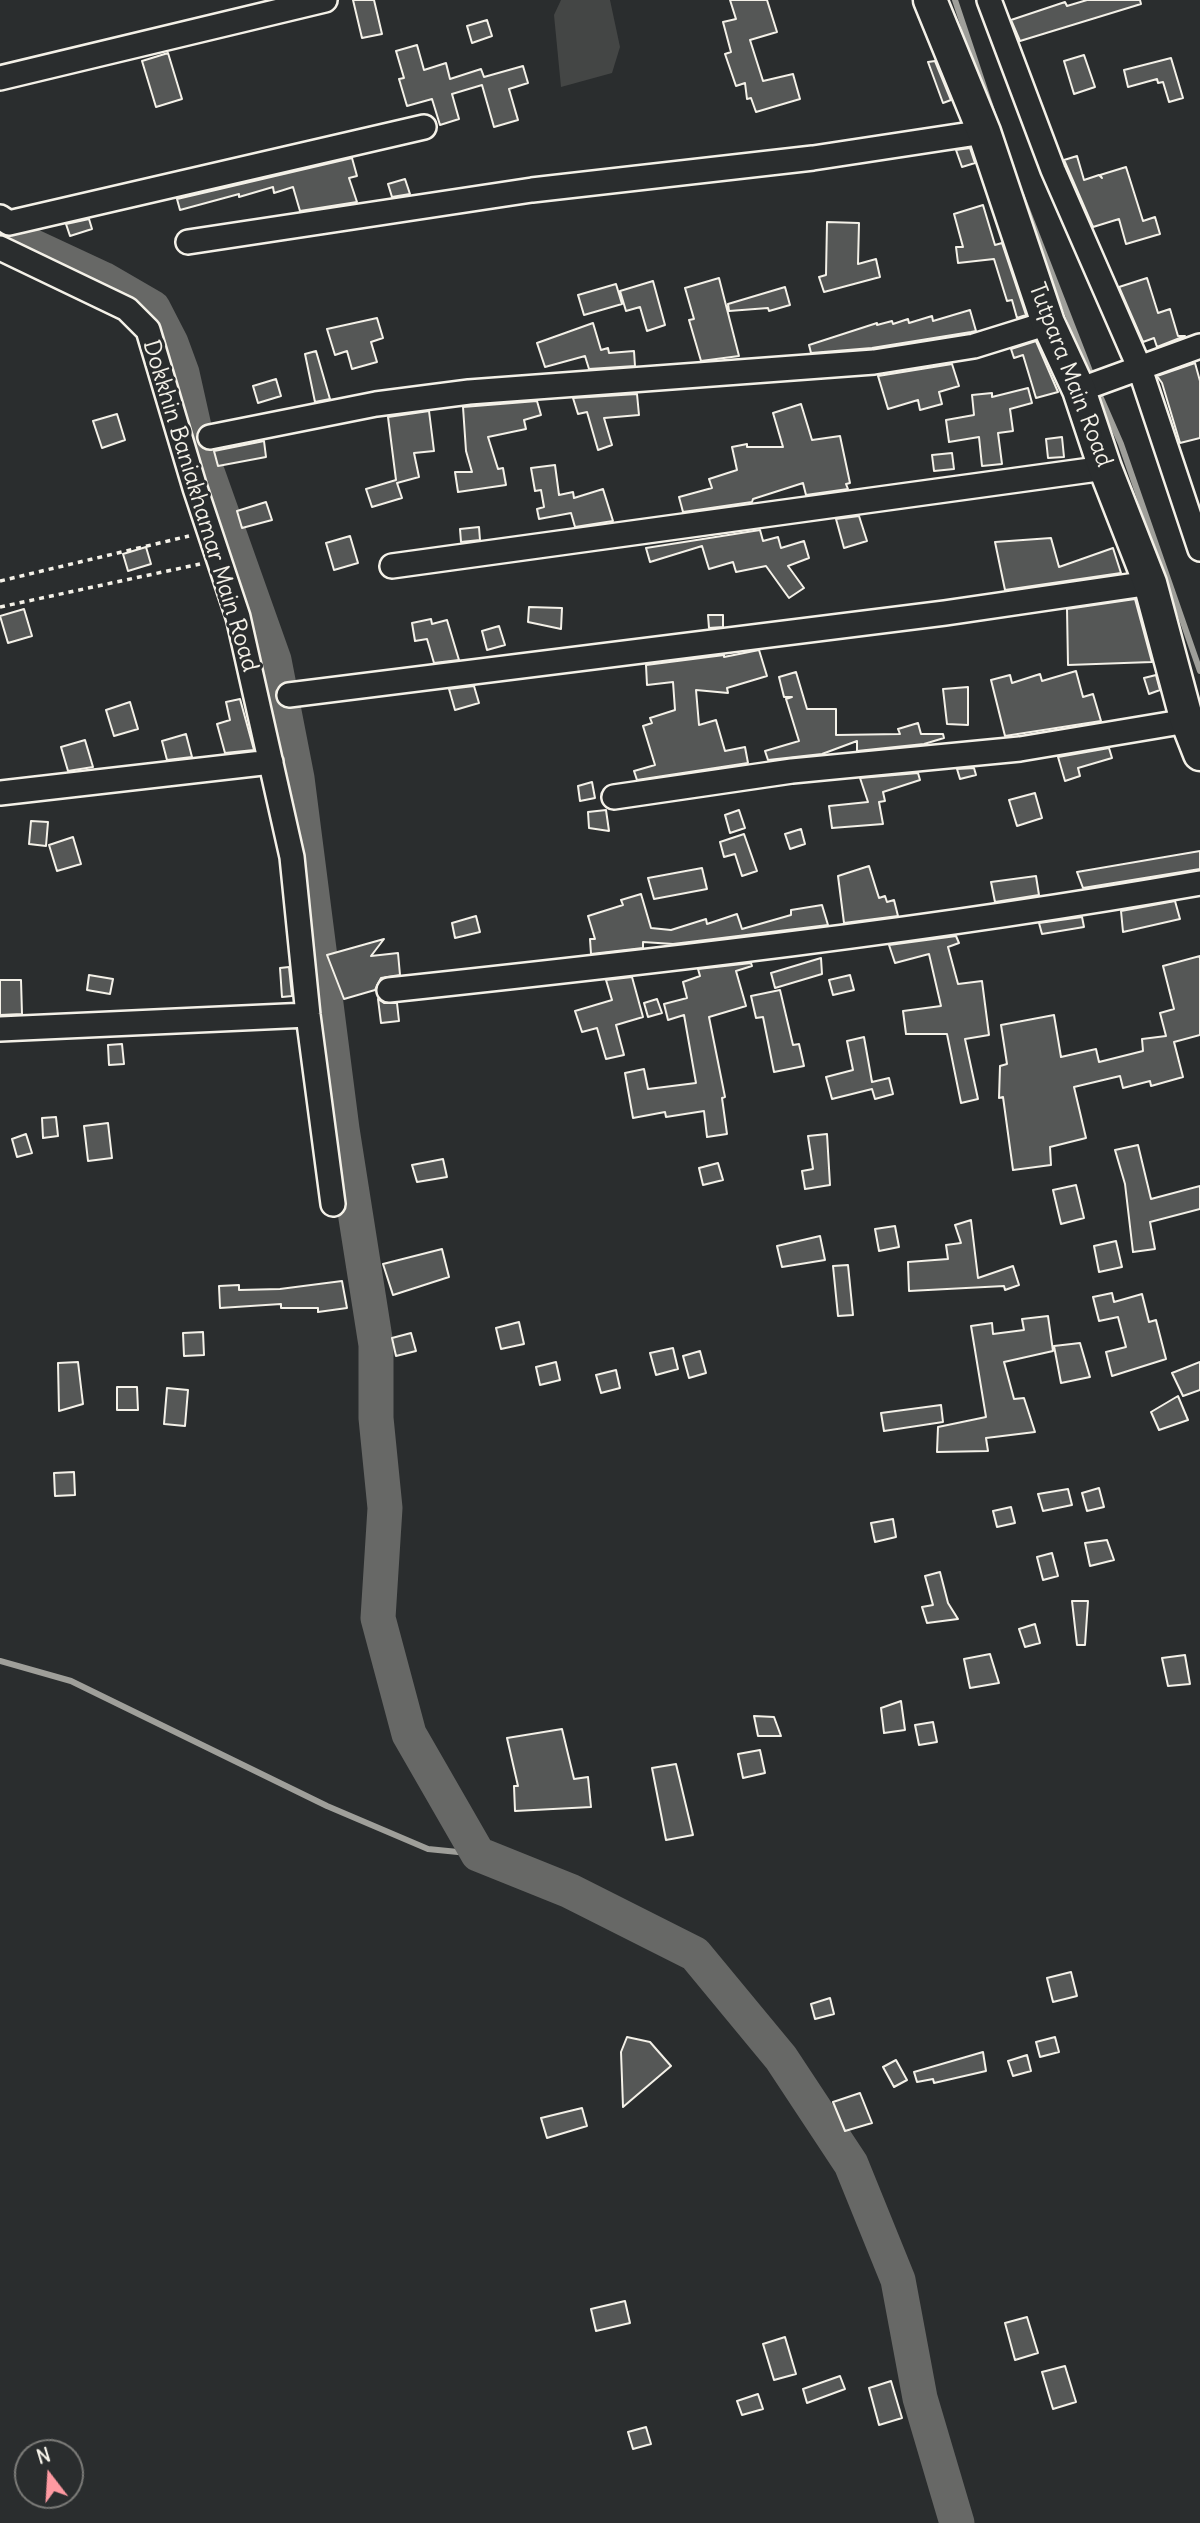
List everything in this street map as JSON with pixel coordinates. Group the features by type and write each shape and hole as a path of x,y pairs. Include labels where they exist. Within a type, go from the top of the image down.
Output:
{"street":[{"path":"0,78 325,0"},
{"name":"Tutpara Main Road","path":"930,0 984,132 1048,323 1079,390 1105,468 1150,583 1187,721 1200,754"},
{"path":"989,0 1053,170 1140,369 1200,549"},
{"path":"0,217 9,223 424,127"},
{"path":"188,242 532,190 813,158 984,132"},
{"name":"Dokkhin Baniakhamar Main Road","path":"0,248 127,309 148,330 238,617 292,857 308,1015 333,1204"},
{"path":"210,437 376,404 469,392 874,362 974,346 1048,323"},
{"path":"1079,390 1200,346"},
{"path":"393,566 1105,468"},
{"path":"289,695 946,613 1150,583"},
{"path":"614,797 792,772 1020,749 1187,721"},
{"path":"0,793 271,762"},
{"path":"390,990 877,932 1200,883"},
{"path":"0,1029 308,1015"}],"path":[{"path":"0,581 209,531"},
{"path":"0,607 219,560"}],"shaded area":[{"path":"561,0 610,0 620,47 612,73 561,87 554,15"}],"building":[{"path":"353,0 374,0 382,34 362,38"},
{"path":"730,0 767,0 777,32 750,40 763,81 793,74 800,99 756,112 751,98 747,99 745,83 736,86 725,54 731,52 723,22 736,19"},
{"path":"1087,0 1140,0 1141,4 1020,41 1011,20 1065,2 1067,6"},
{"path":"487,20 492,36 472,43 467,26"},
{"path":"417,45 424,70 446,63 450,79 481,69 484,77 523,66 528,83 509,89 518,120 494,127 482,85 452,94 459,119 440,125 432,99 407,106 399,79 404,78 396,51"},
{"path":"168,53 182,99 156,107 142,61"},
{"path":"1084,55 1095,87 1074,94 1064,61"},
{"path":"1171,58 1183,98 1169,102 1163,82 1158,83 1157,79 1128,87 1124,70"},
{"path":"935,61 951,100 943,103 928,62"},
{"path":"970,148 975,163 962,167 956,150"},
{"path":"1077,156 1084,180 1099,175 1102,178 1100,175 1126,167 1143,221 1155,217 1160,234 1126,244 1119,219 1093,227 1064,160"},
{"path":"352,158 357,176 349,178 357,202 300,211 293,187 274,193 273,187 180,210 177,199"},
{"path":"405,179 410,194 392,197 388,184"},
{"path":"983,205 995,245 1002,243 1026,315 1017,318 1012,300 1007,301 994,259 958,263 956,247 963,247 954,214"},
{"path":"89,219 92,229 70,236 66,224"},
{"path":"827,222 859,223 858,264 876,259 880,277 824,292 819,277 826,275"},
{"path":"719,278 739,356 701,361 689,320 694,319 685,288"},
{"path":"1147,278 1158,313 1170,309 1178,336 1185,336 1157,347 1154,338 1143,342 1119,287"},
{"path":"653,281 665,325 647,331 640,307 626,311 620,291"},
{"path":"616,284 622,304 584,315 578,295"},
{"path":"785,287 790,305 769,311 768,308 729,311 728,304"},
{"path":"970,310 976,331 872,348 811,353 809,345 877,323 892,321 893,324 908,319 909,323 932,316 933,321"},
{"path":"377,318 383,338 371,342 377,362 352,369 347,351 335,355 327,329"},
{"path":"593,323 601,350 608,348 609,353 634,351 635,366 589,369 585,356 545,367 537,343"},
{"path":"1036,341 1058,392 1036,398 1023,355 1014,358 1011,349"},
{"path":"316,351 330,399 315,402 305,354"},
{"path":"1195,363 1200,381 1200,438 1180,443 1162,383 1157,376"},
{"path":"952,364 959,386 939,392 942,404 920,410 918,400 888,409 878,376"},
{"path":"276,379 281,396 258,403 253,386"},
{"path":"1028,388 1032,403 1010,409 1013,431 998,433 1002,464 982,466 979,437 949,442 946,420 974,415 972,395 992,393 992,397"},
{"path":"637,394 639,415 604,418 612,445 598,450 587,412 578,414 573,398"},
{"path":"537,401 541,415 524,420 526,429 488,437 498,469 503,468 506,485 458,492 455,472 472,472 466,451 463,407"},
{"path":"801,404 812,440 840,436 850,483 846,484 848,489 806,495 803,483 753,499 752,502 683,512 679,497 712,488 709,479 737,470 732,447 747,444 747,447 783,447 773,413"},
{"path":"429,411 434,451 414,453 419,477 397,483 402,498 372,507 366,489 396,480 388,417"},
{"path":"117,414 125,440 102,448 93,421"},
{"path":"1062,437 1064,457 1048,458 1046,439"},
{"path":"264,441 266,457 218,466 214,451"},
{"path":"952,453 954,469 934,471 932,455"},
{"path":"555,465 559,495 573,492 574,498 603,489 613,521 575,527 571,513 539,519 537,509 544,507 541,490 535,491 531,468"},
{"path":"266,502 272,520 242,528 237,511"},
{"path":"859,516 867,541 844,548 836,519"},
{"path":"479,527 480,540 461,542 460,529"},
{"path":"760,530 763,541 778,537 781,548 804,541 809,558 788,566 804,588 789,598 766,566 736,572 733,562 709,569 702,546 650,562 646,548"},
{"path":"350,536 358,563 334,570 326,543"},
{"path":"1051,538 1059,567 1113,548 1121,573 1005,590 995,542"},
{"path":"146,547 151,564 128,571 123,554"},
{"path":"1135,599 1152,662 1068,665 1067,609"},
{"path":"529,607 562,608 561,629 528,622"},
{"path":"24,609 32,636 8,643 0,616"},
{"path":"708,615 723,615 723,627 709,628"},
{"path":"431,619 432,624 447,620 459,660 434,663 427,639 415,641 412,623"},
{"path":"499,626 505,645 487,650 482,631"},
{"path":"759,650 767,676 727,688 728,693 696,690 699,725 716,720 725,751 745,747 748,763 637,780 634,771 655,765 643,726 652,723 650,718 675,710 673,682 647,685 646,665 724,657"},
{"path":"1076,671 1083,697 1093,694 1101,721 1005,736 991,680 1010,675 1012,683 1040,674 1042,681"},
{"path":"796,672 807,709 836,709 836,735 900,734 898,729 918,723 921,734 943,734 944,738 924,744 857,751 857,741 822,754 768,760 765,751 799,741 786,699 792,697 784,697 779,677"},
{"path":"1156,675 1160,690 1149,694 1144,678"},
{"path":"474,686 479,703 455,710 449,689"},
{"path":"968,687 968,725 947,724 943,689"},
{"path":"240,699 254,750 225,753 217,724 230,720 226,702"},
{"path":"130,702 138,729 114,736 106,710"},
{"path":"186,734 192,757 167,760 162,741"},
{"path":"85,740 93,767 68,771 61,747"},
{"path":"1109,748 1112,758 1078,768 1080,776 1065,781 1058,757"},
{"path":"974,768 976,775 960,779 957,769"},
{"path":"918,773 920,780 883,792 885,801 879,802 883,824 832,828 829,806 868,802 860,778"},
{"path":"592,782 595,798 580,801 578,786"},
{"path":"1035,793 1042,818 1017,826 1009,800"},
{"path":"606,810 609,831 589,828 588,812"},
{"path":"739,810 745,828 730,833 725,815"},
{"path":"31,821 48,822 46,846 29,844"},
{"path":"801,829 805,844 790,849 785,834"},
{"path":"744,834 757,871 742,876 735,854 724,857 720,842"},
{"path":"73,837 81,864 57,871 49,845"},
{"path":"1200,851 1200,869 1083,888 1077,872"},
{"path":"869,866 879,898 885,896 887,902 894,900 898,916 844,923 838,876"},
{"path":"702,868 707,889 654,899 648,878"},
{"path":"1036,876 1039,895 995,902 991,882"},
{"path":"641,894 651,928 671,930 706,919 707,924 737,914 742,929 791,915 791,910 822,905 828,925 673,944 643,942 643,948 591,954 590,939 595,939 588,916 623,905 621,900"},
{"path":"1175,901 1180,919 1123,932 1121,911"},
{"path":"476,916 480,932 455,938 452,923"},
{"path":"1082,917 1084,927 1042,934 1039,923"},
{"path":"956,936 959,943 948,947 958,984 982,981 989,1035 965,1039 978,1099 961,1103 947,1034 906,1034 903,1011 941,1006 929,954 895,963 889,945"},
{"path":"384,939 371,956 398,953 400,975 381,978 375,990 344,999 327,955"},
{"path":"1200,956 1200,1035 1174,1042 1183,1077 1151,1086 1150,1081 1123,1088 1120,1076 1074,1087 1086,1138 1050,1147 1051,1165 1013,1170 1003,1097 999,1098 1000,1066 1007,1064 1001,1025 1054,1015 1061,1057 1096,1049 1099,1062 1143,1051 1142,1039 1166,1036 1160,1013 1174,1009 1163,966"},
{"path":"821,958 822,974 775,988 771,973"},
{"path":"751,963 752,966 736,971 746,1006 709,1017 725,1097 722,1098 727,1134 707,1137 704,1111 666,1117 665,1112 633,1118 625,1073 644,1069 648,1089 696,1083 684,1015 668,1020 664,1004 687,998 683,982 700,976 698,969"},
{"path":"289,967 292,996 282,997 280,968"},
{"path":"89,975 113,979 110,994 87,990"},
{"path":"850,975 854,990 833,995 829,980"},
{"path":"632,977 643,1017 616,1025 624,1055 606,1059 597,1028 582,1032 575,1011 612,1000 606,980"},
{"path":"0,980 21,980 22,1014 0,1015"},
{"path":"780,990 793,1045 799,1044 804,1066 774,1072 763,1017 756,1018 751,996"},
{"path":"378,999 384,1003 397,1003 399,1021 381,1023"},
{"path":"657,999 662,1013 648,1017 644,1003"},
{"path":"864,1037 872,1082 889,1078 893,1094 875,1099 872,1089 832,1099 826,1077 853,1070 847,1041"},
{"path":"122,1044 124,1064 109,1065 108,1045"},
{"path":"56,1117 58,1136 43,1138 42,1118"},
{"path":"108,1123 112,1158 88,1161 84,1126"},
{"path":"26,1134 32,1153 17,1157 12,1139"},
{"path":"827,1134 830,1185 805,1189 802,1171 813,1169 808,1136"},
{"path":"1138,1145 1151,1199 1200,1186 1200,1209 1150,1222 1155,1249 1133,1252 1125,1184 1115,1150"},
{"path":"443,1159 447,1177 417,1182 412,1165"},
{"path":"718,1163 723,1180 703,1185 699,1168"},
{"path":"1076,1185 1084,1218 1061,1224 1053,1190"},
{"path":"971,1220 978,1278 1013,1266 1019,1285 1005,1290 1004,1286 909,1291 908,1262 948,1259 946,1245 961,1243 955,1225"},
{"path":"895,1226 899,1247 879,1251 875,1229"},
{"path":"820,1236 825,1260 782,1267 777,1246"},
{"path":"1116,1241 1122,1267 1099,1272 1094,1246"},
{"path":"442,1249 449,1277 393,1295 383,1264"},
{"path":"848,1265 853,1315 838,1316 833,1266"},
{"path":"342,1281 347,1308 318,1312 318,1308 281,1308 281,1304 220,1308 219,1286 239,1285 239,1290 280,1289"},
{"path":"1112,1293 1114,1302 1142,1294 1149,1322 1156,1320 1166,1359 1112,1376 1106,1352 1126,1347 1118,1317 1099,1321 1093,1297"},
{"path":"1048,1316 1053,1351 1004,1362 1014,1399 1024,1398 1035,1432 986,1438 988,1451 937,1452 938,1427 986,1417 971,1326 992,1323 993,1334 1024,1330 1022,1319"},
{"path":"519,1322 524,1344 501,1349 496,1328"},
{"path":"203,1332 204,1355 184,1356 183,1333"},
{"path":"411,1333 416,1351 396,1356 392,1338"},
{"path":"1080,1343 1090,1377 1061,1383 1054,1346"},
{"path":"673,1348 678,1369 656,1375 650,1353"},
{"path":"700,1351 706,1373 689,1378 683,1356"},
{"path":"78,1362 83,1404 59,1411 58,1363"},
{"path":"556,1362 560,1380 540,1385 536,1367"},
{"path":"1200,1362 1200,1390 1183,1396 1172,1373"},
{"path":"616,1370 620,1388 601,1393 596,1375"},
{"path":"117,1387 137,1387 138,1410 117,1410"},
{"path":"167,1388 188,1390 185,1426 164,1424"},
{"path":"1178,1396 1188,1420 1159,1430 1151,1412"},
{"path":"941,1405 943,1422 884,1431 881,1413"},
{"path":"74,1472 75,1495 55,1496 54,1473"},
{"path":"1099,1488 1104,1507 1087,1511 1082,1493"},
{"path":"1068,1489 1072,1505 1043,1511 1038,1494"},
{"path":"1011,1507 1015,1523 997,1527 993,1511"},
{"path":"893,1519 896,1537 875,1542 871,1523"},
{"path":"1107,1540 1114,1560 1090,1566 1085,1543"},
{"path":"1052,1553 1058,1576 1043,1580 1037,1557"},
{"path":"940,1572 948,1603 958,1619 927,1623 922,1607 933,1605 925,1576"},
{"path":"1072,1601 1088,1601 1085,1645 1077,1645"},
{"path":"1035,1624 1040,1643 1025,1647 1019,1629"},
{"path":"990,1654 999,1683 970,1688 964,1659"},
{"path":"1185,1655 1190,1684 1168,1686 1162,1658"},
{"path":"901,1701 905,1730 884,1733 881,1708"},
{"path":"754,1716 774,1717 781,1736 758,1736"},
{"path":"933,1722 937,1742 919,1745 915,1725"},
{"path":"562,1729 574,1779 588,1777 591,1807 515,1811 514,1786 518,1786 507,1738"},
{"path":"760,1750 765,1773 743,1778 738,1754"},
{"path":"676,1764 693,1835 666,1840 652,1768"},
{"path":"1071,1972 1077,1996 1053,2002 1047,1978"},
{"path":"830,1998 834,2014 815,2019 811,2004"},
{"path":"627,2037 650,2042 671,2066 623,2107 621,2052"},
{"path":"1055,2037 1059,2052 1040,2057 1036,2042"},
{"path":"983,2052 986,2071 934,2083 933,2079 917,2082 914,2072"},
{"path":"1027,2055 1031,2071 1013,2076 1008,2061"},
{"path":"896,2060 907,2080 894,2087 883,2067"},
{"path":"860,2093 872,2123 845,2131 833,2102"},
{"path":"582,2108 587,2126 547,2138 541,2118"},
{"path":"625,2301 630,2323 596,2331 591,2309"},
{"path":"1027,2317 1038,2353 1015,2360 1005,2323"},
{"path":"785,2337 796,2374 774,2380 763,2344"},
{"path":"1065,2366 1076,2402 1053,2409 1042,2372"},
{"path":"840,2376 845,2389 807,2403 803,2389"},
{"path":"891,2381 902,2418 879,2425 869,2388"},
{"path":"758,2394 763,2409 742,2415 737,2401"},
{"path":"646,2427 651,2444 633,2449 628,2432"}],"waterway":[{"path":"955,0 993,114"},
{"path":"1021,194 1093,379"},
{"path":"0,231 103,279 153,308 171,343 182,373 199,449 274,660 297,778 342,1129 376,1345 376,1418 385,1508 378,1618 409,1734 478,1854 570,1891 695,1954 781,2058 851,2164 898,2280 920,2398 957,2523"},
{"path":"1097,389 1121,444 1200,671"},
{"path":"0,1661 71,1681 327,1806 428,1849 478,1854"}]}
